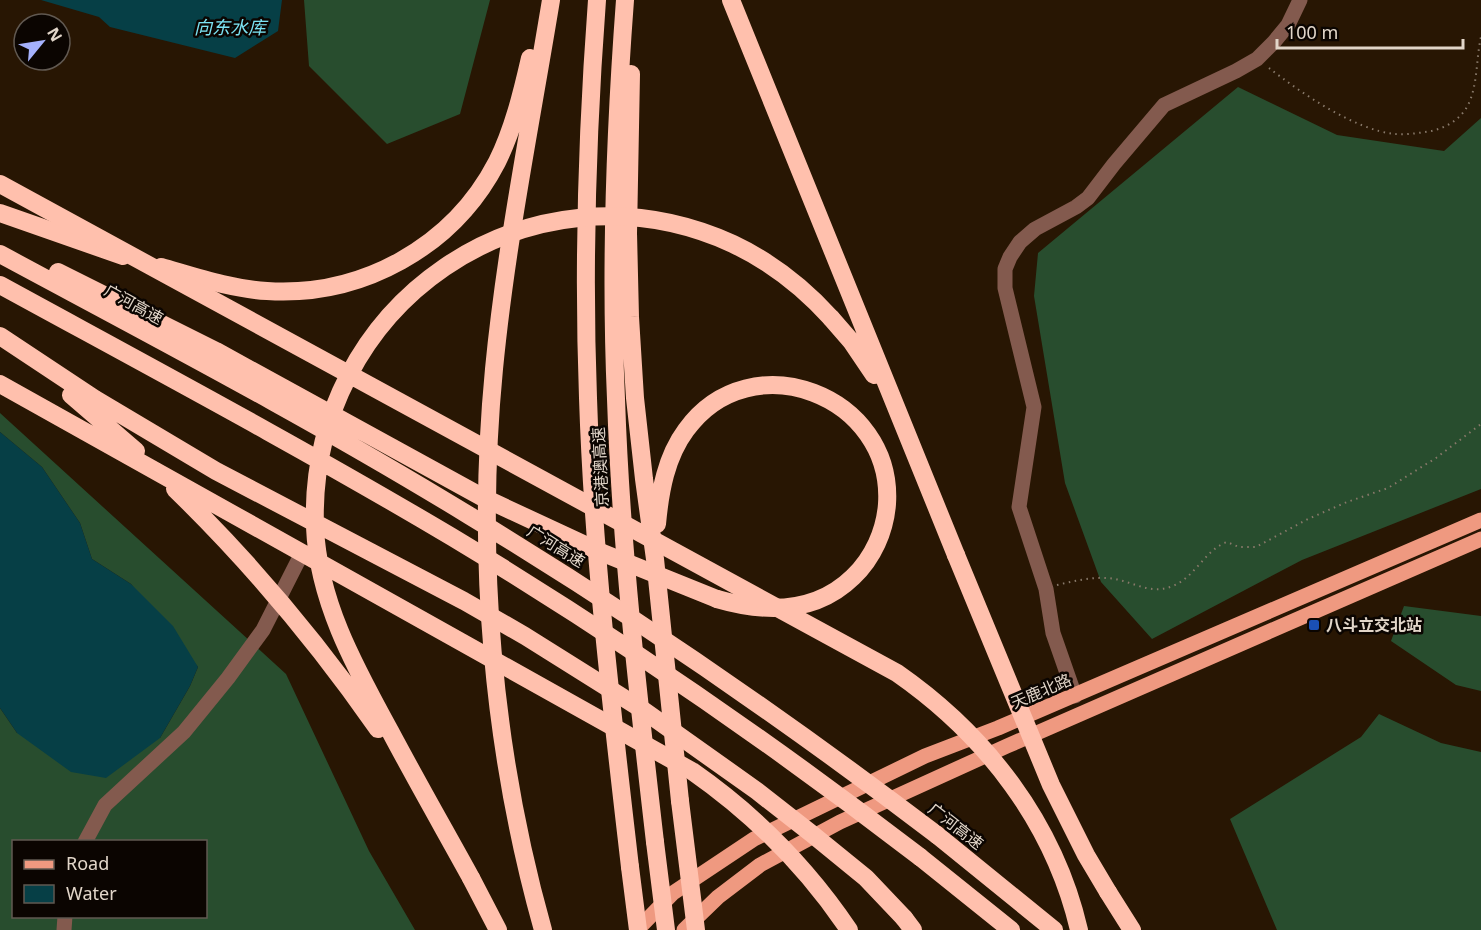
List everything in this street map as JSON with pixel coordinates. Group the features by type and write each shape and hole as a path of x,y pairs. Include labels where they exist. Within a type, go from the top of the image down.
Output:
{"highway":[{"path":"0,213 87,244 202,279 244,288 287,292 330,287 371,275 391,267 428,244 452,223 470,203 496,162 509,133 530,62 544,0"},
{"path":"543,930 518,832 500,717 489,601 487,497 489,427 501,312 550,0"},
{"name":"京港澳高速","path":"597,0 586,201 588,400 598,563 637,930"},
{"path":"625,0 631,84 628,177 630,317 642,467 655,559 696,930"},
{"name":"京港澳高速","path":"625,0 615,155 613,236 616,399 626,561 666,930"},
{"path":"731,0 1051,785 1081,846 1132,930"},
{"path":"0,184 905,678 964,727 1003,771 1019,794 1060,871 1079,930"},
{"path":"498,930 364,681 338,626 318,555 315,522 316,482 333,410 342,388 366,345 397,307 433,275 467,253 519,231 591,217 648,220 688,228 711,235 748,252 776,269 814,300 856,349 884,391 911,445"},
{"path":"0,245 216,351 482,497 598,551 717,599 761,608 790,608 831,594 854,576 872,553 883,527 886,512 884,469 876,448 865,429 850,413 819,394 798,387 776,385 748,388 727,396 708,407 698,417 680,440 668,466 659,501 655,559"},
{"name":"广河高速","path":"0,254 386,466 468,514 618,609 727,681 862,778 1048,925"},
{"path":"0,285 372,490 464,544 614,638 760,738 845,800 1011,930"},
{"path":"0,338 55,381 144,459 187,500 268,587 342,679 377,727 416,786 471,878"},
{"path":"0,338 95,399 216,471 464,601 555,654 643,710 757,790 812,834 880,891 908,924"},
{"path":"0,384 692,771 769,832 813,879 849,930"}],"main road":[{"name":"天鹿北路","path":"637,930 673,893 754,839 925,756 998,729 1481,520"},
{"path":"684,930 718,897 760,865 840,822 1006,746 1481,539"},
{"path":"998,729 1006,746"},
{"path":"925,756 936,778"}],"street":[{"path":"1075,696 1053,633 1046,589 1019,507 1034,408 1005,288 1005,269 1020,242 1035,229 1088,198 1164,105 1257,59 1288,25 1300,0"},
{"path":"86,840 105,805 183,732 228,678 263,630 300,557"}],"path":[{"path":"1257,59 1322,105 1357,123 1392,134 1413,135 1440,129 1455,121 1468,105 1481,37"},
{"path":"1046,589 1081,580 1109,578 1147,589 1169,588 1191,575 1218,545 1227,542 1239,546 1256,547 1318,515 1388,488 1436,458 1481,423"}],"green space":[{"path":"304,0 490,0 460,114 387,144 309,66"},
{"path":"1238,87 1337,135 1444,151 1481,118 1481,489 1302,560 1152,639 1101,582 1065,483 1034,296 1038,253"},
{"path":"0,413 286,674 369,851 415,930 0,930 0,708 17,733 160,738 190,686 198,667 131,584 92,559 80,523 42,467 0,432"},
{"path":"1404,606 1481,616 1481,691 1456,685 1391,641"},
{"path":"1379,714 1441,743 1481,752 1481,930 1277,930 1230,819 1361,737"}],"water":[{"name":"向东水库","path":"41,0 282,0 278,31 235,58 110,27 99,17"},
{"path":"0,432 42,467 80,523 92,559 131,584 173,626 198,667 190,686 160,738 106,778 71,772 17,733 0,708"}],"place":[{"name":"八斗立交北站","path":"1314,625"}]}
